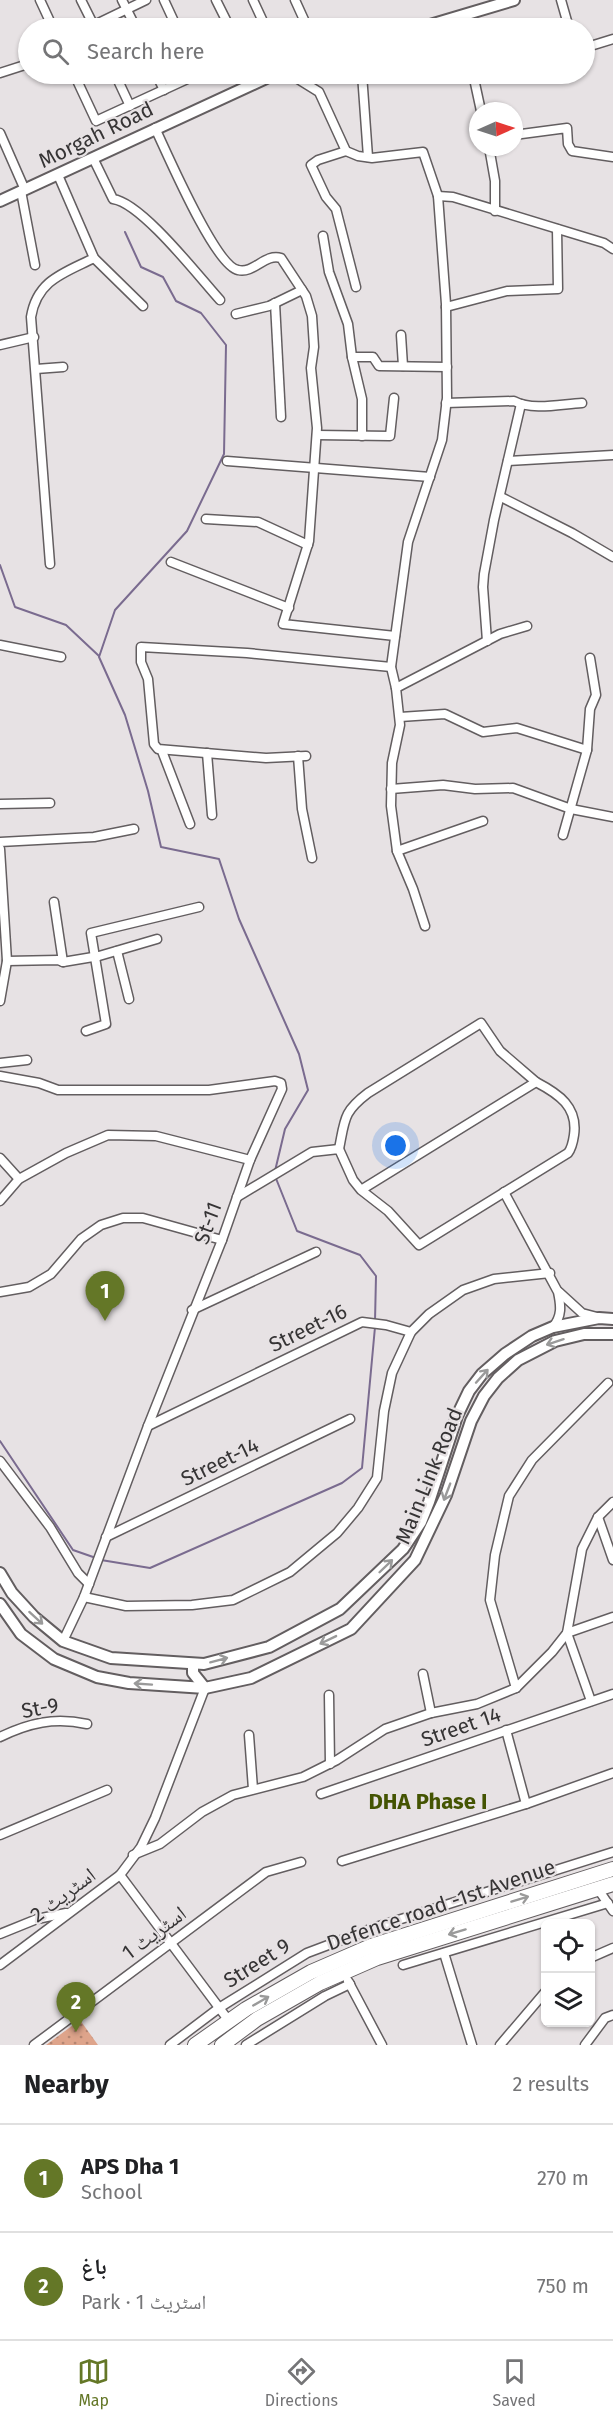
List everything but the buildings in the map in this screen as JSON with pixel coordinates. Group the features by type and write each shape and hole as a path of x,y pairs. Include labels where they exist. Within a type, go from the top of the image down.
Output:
{"main road":[{"name":"Defence road -1st Avenue","path":"195,2045 229,2021 311,1972 371,1946 613,1869"},
{"path":"222,2045 257,2019 320,1983 347,1978 377,1958 613,1884"}],"street":[{"path":"40,0 48,18"},
{"path":"81,0 88,18"},
{"path":"122,0 131,18"},
{"path":"110,18 146,0"},
{"path":"164,0 172,18"},
{"path":"216,0 225,18"},
{"path":"253,0 261,18"},
{"path":"295,0 303,18"},
{"path":"452,18 514,0"},
{"path":"561,0 566,18"},
{"path":"595,45 613,39"},
{"path":"0,73 18,67"},
{"path":"79,84 96,122 177,84"},
{"path":"120,84 130,106"},
{"path":"161,84 164,90"},
{"name":"Morgah Road","path":"0,201 253,84"},
{"path":"306,84 318,92 346,151"},
{"path":"364,84 368,157"},
{"path":"475,84 479,102"},
{"path":"155,128 209,238 225,263 236,270 246,270 276,257 281,258 302,290 312,316 314,347 311,368 316,400 317,435 308,545 283,624 395,636"},
{"path":"523,134 567,128 568,144 572,151 613,157"},
{"path":"0,133 23,190 35,265"},
{"path":"356,287 336,209 326,197 311,165 318,160 346,151 368,157 423,152 434,189 438,195 446,307 446,403 442,440 408,542 395,636 391,667 400,725 392,763 391,806 398,851 424,926"},
{"path":"491,156 495,181 495,211"},
{"path":"93,158 113,199 132,206 194,268 220,300"},
{"path":"58,175 94,258 143,306"},
{"path":"438,195 453,197 604,243 613,249"},
{"path":"446,307 507,291 558,289 557,229"},
{"path":"323,236 329,272 348,324 352,357 362,399 362,436"},
{"path":"50,564 31,317 33,308 47,283 94,258"},
{"path":"236,314 275,303 302,290"},
{"path":"275,303 281,417"},
{"path":"401,335 403,366"},
{"path":"0,345 34,337"},
{"path":"352,357 372,357 379,366 447,367"},
{"path":"36,369 63,367"},
{"path":"317,435 390,436 394,398"},
{"path":"446,403 514,401 521,404 582,403"},
{"path":"487,641 483,587 494,520 521,404"},
{"path":"508,461 613,455"},
{"path":"227,461 430,477"},
{"path":"501,497 572,533 613,558"},
{"path":"206,519 258,522 308,545"},
{"path":"171,562 289,608"},
{"path":"396,688 500,634 527,626"},
{"path":"0,645 61,657"},
{"path":"312,858 302,809 302,756 266,758 158,749 154,744 148,677 141,663 141,647 247,653 391,667"},
{"path":"563,835 587,750 590,709 596,696 590,658"},
{"path":"400,717 445,714 483,732 517,728 587,750"},
{"path":"162,751 190,824"},
{"path":"207,753 212,815"},
{"path":"391,789 442,785 475,789 513,788 572,808 613,817"},
{"path":"0,804 50,803"},
{"path":"398,851 483,821"},
{"path":"0,842 94,837 135,829"},
{"path":"0,849 3,952 7,961 0,1001"},
{"path":"54,902 63,962"},
{"path":"86,1030 106,1024 91,933 199,907"},
{"path":"7,961 58,960 63,962 96,957 157,939"},
{"path":"117,951 129,999"},
{"path":"481,1023 500,1051 536,1082 558,1094 571,1108 574,1130 571,1149 549,1167 419,1245 388,1211 361,1190 353,1180 339,1149 346,1116 352,1105 481,1023"},
{"path":"0,1063 27,1060"},
{"name":"St-11","path":"0,1076 39,1083 58,1090 210,1090 275,1080 281,1083 282,1089 250,1160 222,1240 192,1310 84,1597 63,1641"},
{"path":"361,1190 536,1082"},
{"path":"1,1200 19,1179 66,1153 108,1135 156,1136 250,1160"},
{"path":"236,1197 318,1149 339,1149"},
{"path":"0,1158 19,1179"},
{"path":"0,1188 1,1200"},
{"path":"504,1192 558,1292 561,1310 558,1321 553,1327"},
{"path":"0,1292 29,1287 51,1274 81,1239 101,1225 123,1218 143,1218 222,1240"},
{"path":"192,1310 316,1252"},
{"path":"84,1597 126,1606 192,1605 232,1600 290,1572 337,1533 358,1508 377,1478 384,1411 392,1373 411,1332 429,1314 464,1290 494,1279 550,1274"},
{"path":"558,1292 582,1312 599,1318"},
{"name":"Main Link Road","path":"0,1573 12,1593 33,1617 63,1641 111,1659 204,1664 269,1647 340,1609 403,1549 425,1512 457,1416 469,1391 482,1374 505,1354 532,1336 553,1327 599,1318 613,1319"},
{"name":"Street-16","path":"148,1426 362,1322 386,1325 411,1332"},
{"name":"Main Link Road","path":"0,1604 21,1634 29,1641 54,1659 97,1677 129,1683 205,1688 251,1678 351,1629 415,1560 446,1496 471,1421 483,1396 498,1378 518,1360 555,1341 584,1334 613,1334"},
{"path":"516,1688 490,1600 495,1555 509,1496 532,1460 608,1383"},
{"name":"Street-14","path":"104,1541 350,1419"},
{"path":"0,1461 50,1527 78,1573 89,1584"},
{"path":"133,1855 160,1844 202,1812 232,1795 303,1777 330,1764 385,1729 431,1713 477,1704 516,1688 552,1652 567,1633 582,1550 598,1517 613,1502"},
{"path":"598,1517 613,1560"},
{"path":"403,1549 415,1560"},
{"path":"567,1633 613,1617"},
{"path":"567,1633 591,1701"},
{"path":"193,1664 194,1673 205,1688 155,1818 141,1846 120,1875 229,2021"},
{"path":"423,1674 431,1713"},
{"name":"Street 14","path":"321,1794 613,1694"},
{"path":"329,1695 330,1764"},
{"name":"St-9","path":"1,1736 30,1724 51,1720 70,1720 87,1724"},
{"path":"506,1730 526,1804"},
{"path":"249,1735 253,1789"},
{"path":"342,1861 526,1804 613,1773"},
{"path":"0,1835 107,1790"},
{"name":"Street 9","path":"170,2045 219,2008 307,1953 376,1927 613,1852"},
{"name":"اسٹریٹ 1","path":"34,2045 266,1872 301,1862"},
{"name":"اسٹریٹ 2","path":"0,1965 120,1875"},
{"path":"404,1965 610,1907 598,1889"},
{"path":"0,1934 37,1919 70,1912"},
{"path":"595,1956 613,1948"},
{"path":"444,1953 472,2045"},
{"path":"246,2045 325,1996 347,1978 382,2045"},
{"path":"500,2045 541,1997"},
{"path":"585,2045 605,2018 613,2015"}],"shaded area":[{"path":"80,2020 98,2045 46,2045"}],"waterway":[{"path":"125,232 141,267 163,277 176,301 201,313 226,345 224,454 187,531 115,610 99,657 125,715 148,791 161,847 219,859 239,919 299,1054 308,1090 285,1129 275,1171"},
{"path":"0,565 15,607 66,625 99,656"},
{"path":"275,1176 297,1231 360,1255 376,1276 375,1321"},
{"path":"101,1560 150,1568 342,1483 362,1468 375,1327"},
{"path":"0,1441 73,1550 96,1558"}],"place":[{"name":"APS Dha 1","path":"105,1321"},
{"name":"باغ","path":"76,2032"}],"district":[{"name":"DHA Phase I","path":"428,1801"}]}
